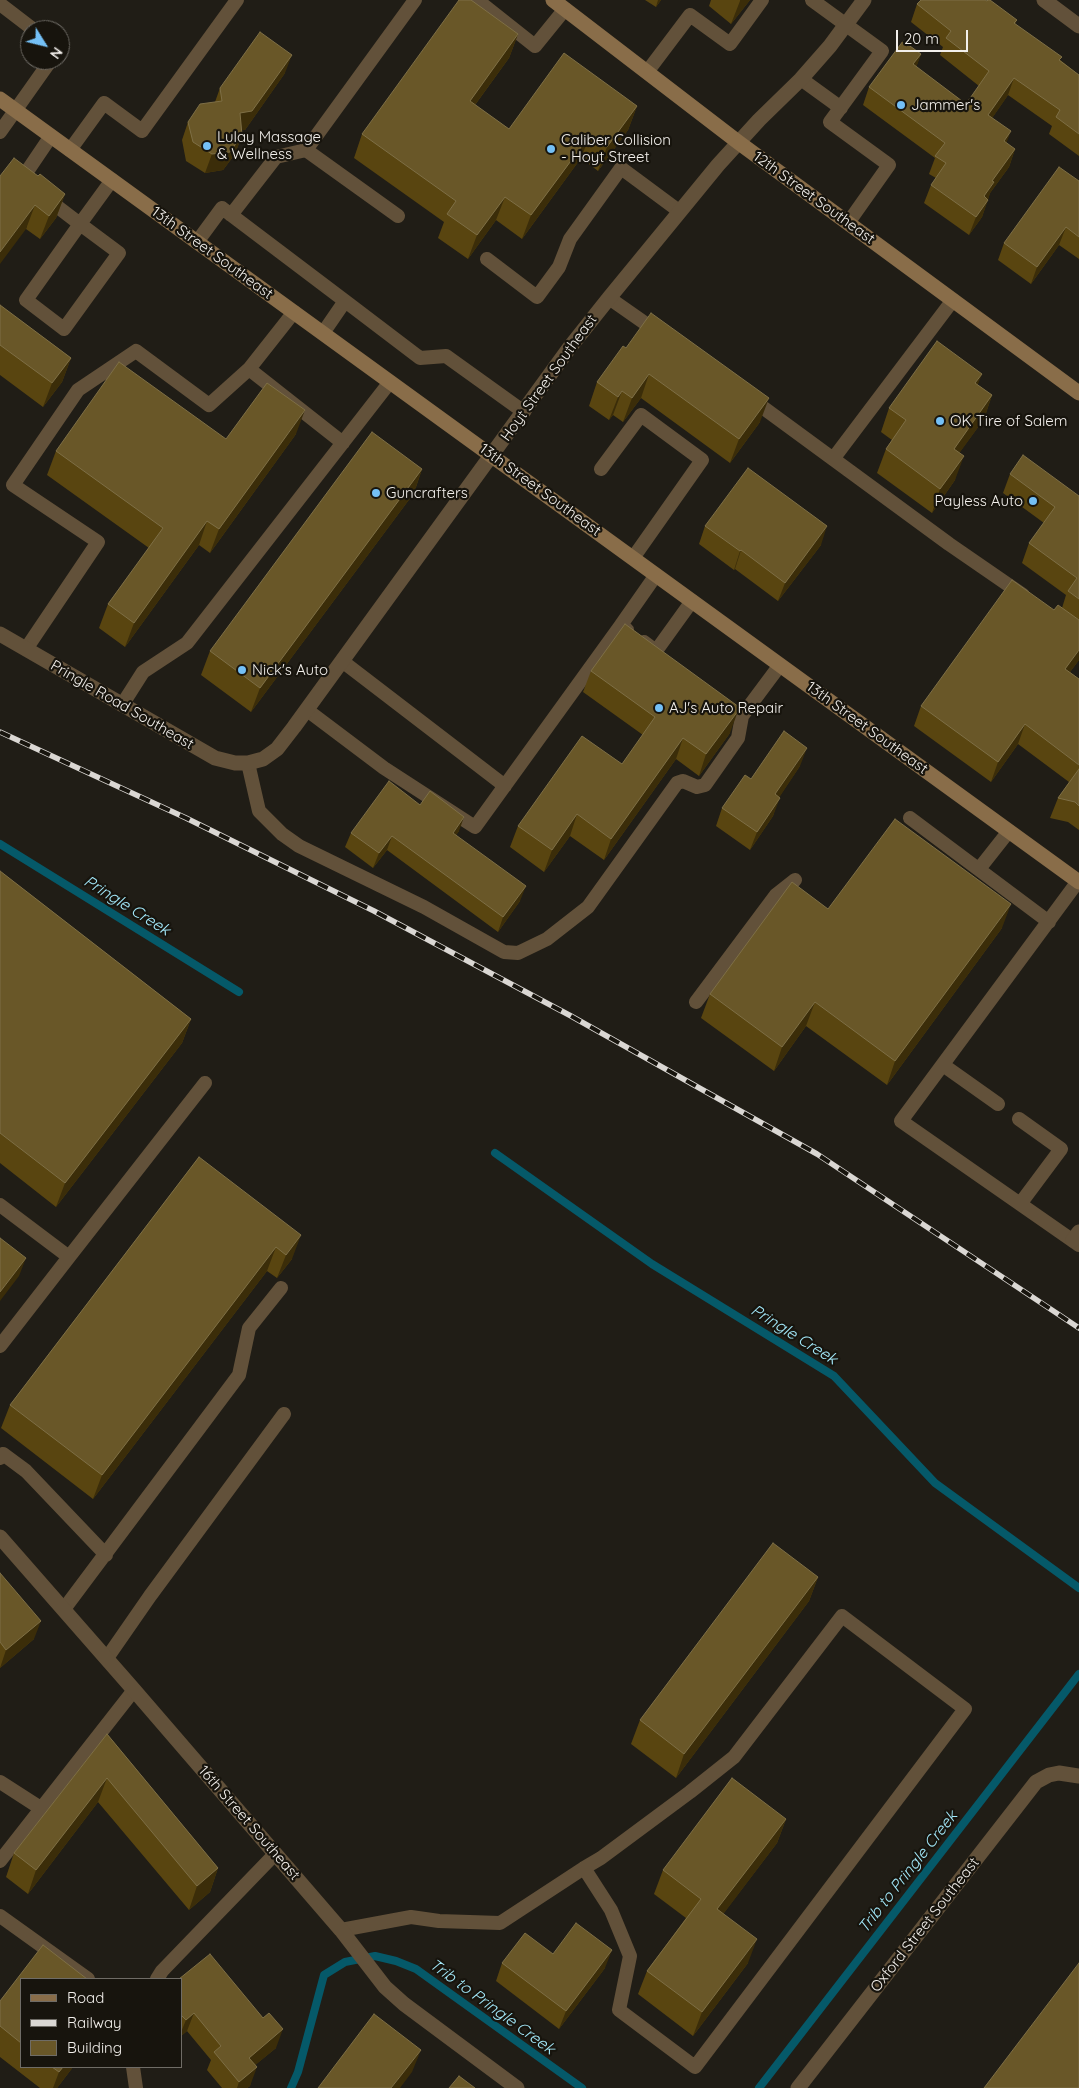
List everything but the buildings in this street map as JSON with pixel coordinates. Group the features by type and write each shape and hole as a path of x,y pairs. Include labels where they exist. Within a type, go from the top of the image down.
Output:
{"main road":[{"name":"12th Street Southeast","path":"559,4 738,142 1079,393"},
{"name":"13th Street Southeast","path":"0,99 1079,881"}],"street":[{"name":"Hoyt Street Southeast","path":"248,763 263,759 276,749 307,710 570,347 679,210 738,142 801,79 830,46 864,0"},
{"path":"1044,0 1079,26"},
{"name":"Pringle Road Southeast","path":"0,634 215,758 234,764 248,763"},
{"name":"16th Street Southeast","path":"0,1537 107,1658 275,1854 351,1943 385,1987 404,2004 516,2088"},
{"name":"Oxford Street Southeast","path":"798,2088 1036,1782 1049,1775 1059,1773 1079,1776"}],"lane":[{"path":"70,150 104,103 142,130 237,0"},
{"path":"231,215 276,157 306,150 415,0"},
{"path":"477,0 535,46 559,4"},
{"path":"647,72 690,14 730,44 762,0"},
{"path":"812,0 882,51 830,122 888,165 848,223"},
{"path":"0,4 21,20"},
{"path":"0,132 45,70"},
{"path":"801,79 841,108"},
{"path":"51,136 26,173 29,185 80,224 119,253 64,329 26,300 80,224 112,180"},
{"path":"306,150 398,216"},
{"path":"488,259 537,296 559,267 570,239 621,168 679,210"},
{"path":"197,242 222,208 420,358 446,356 524,412"},
{"path":"609,298 672,342"},
{"path":"833,459 953,300"},
{"path":"322,333 344,301"},
{"path":"26,649 98,542 13,485 78,390 136,351 209,406 249,369 294,312"},
{"path":"249,369 343,443"},
{"path":"122,704 143,672 186,643 390,382"},
{"path":"735,388 1032,601"},
{"path":"601,469 641,415 702,460 633,558"},
{"path":"307,710 384,768 475,827 656,575"},
{"path":"621,625 656,651 692,601"},
{"path":"342,661 505,786"},
{"path":"248,763 259,811 293,842 321,858 424,907 504,952 518,953 547,939 588,907 677,783 683,781 697,787 705,785 738,738 742,716 780,665"},
{"path":"910,818 1049,922"},
{"path":"979,869 1009,831"},
{"path":"696,1002 776,895 795,880"},
{"path":"1077,1239 1020,1204 901,1122 1079,881"},
{"path":"943,1065 998,1104"},
{"path":"0,1346 205,1083"},
{"path":"1018,1119 1060,1149 1020,1204"},
{"path":"0,1204 69,1257"},
{"path":"64,1609 239,1375 249,1328 281,1288"},
{"path":"107,1658 284,1414"},
{"path":"0,1458 3,1454 26,1471 106,1555"},
{"path":"340,1930 411,1917 439,1921 500,1923 584,1868 602,1858 734,1757 842,1616 965,1709 695,2067 619,2010 630,1956 611,1910 584,1868"},
{"path":"0,1861 134,1690"},
{"path":"0,1782 42,1809"},
{"path":"157,1978 275,1854"},
{"path":"0,1916 87,1978"},
{"path":"132,2068 136,2088"}],"waterway":[{"name":"Pringle Creek","path":"0,844 239,992"},
{"name":"Pringle Creek","path":"495,1153 652,1264 834,1376 935,1483 1079,1588"},
{"name":"Trib to Pringle Creek","path":"759,2088 1079,1674"},
{"name":"Trib to Pringle Creek","path":"291,2088 298,2072 324,1975 345,1962 375,1956 396,1961 416,1969 582,2088"}],"railway":[{"path":"0,732 186,818 374,911 571,1016 817,1154 1079,1328"}],"place":[{"name":"Jammer's","path":"901,105"},
{"name":"Lulay Massage & Wellness","path":"207,146"},
{"name":"Caliber Collision - Hoyt Street","path":"551,149"},
{"name":"OK Tire of Salem","path":"940,421"},
{"name":"Guncrafters","path":"376,493"},
{"name":"Payless Auto","path":"1033,501"},
{"name":"Nick's Auto","path":"242,670"},
{"name":"AJ's Auto Repair","path":"659,708"}]}
